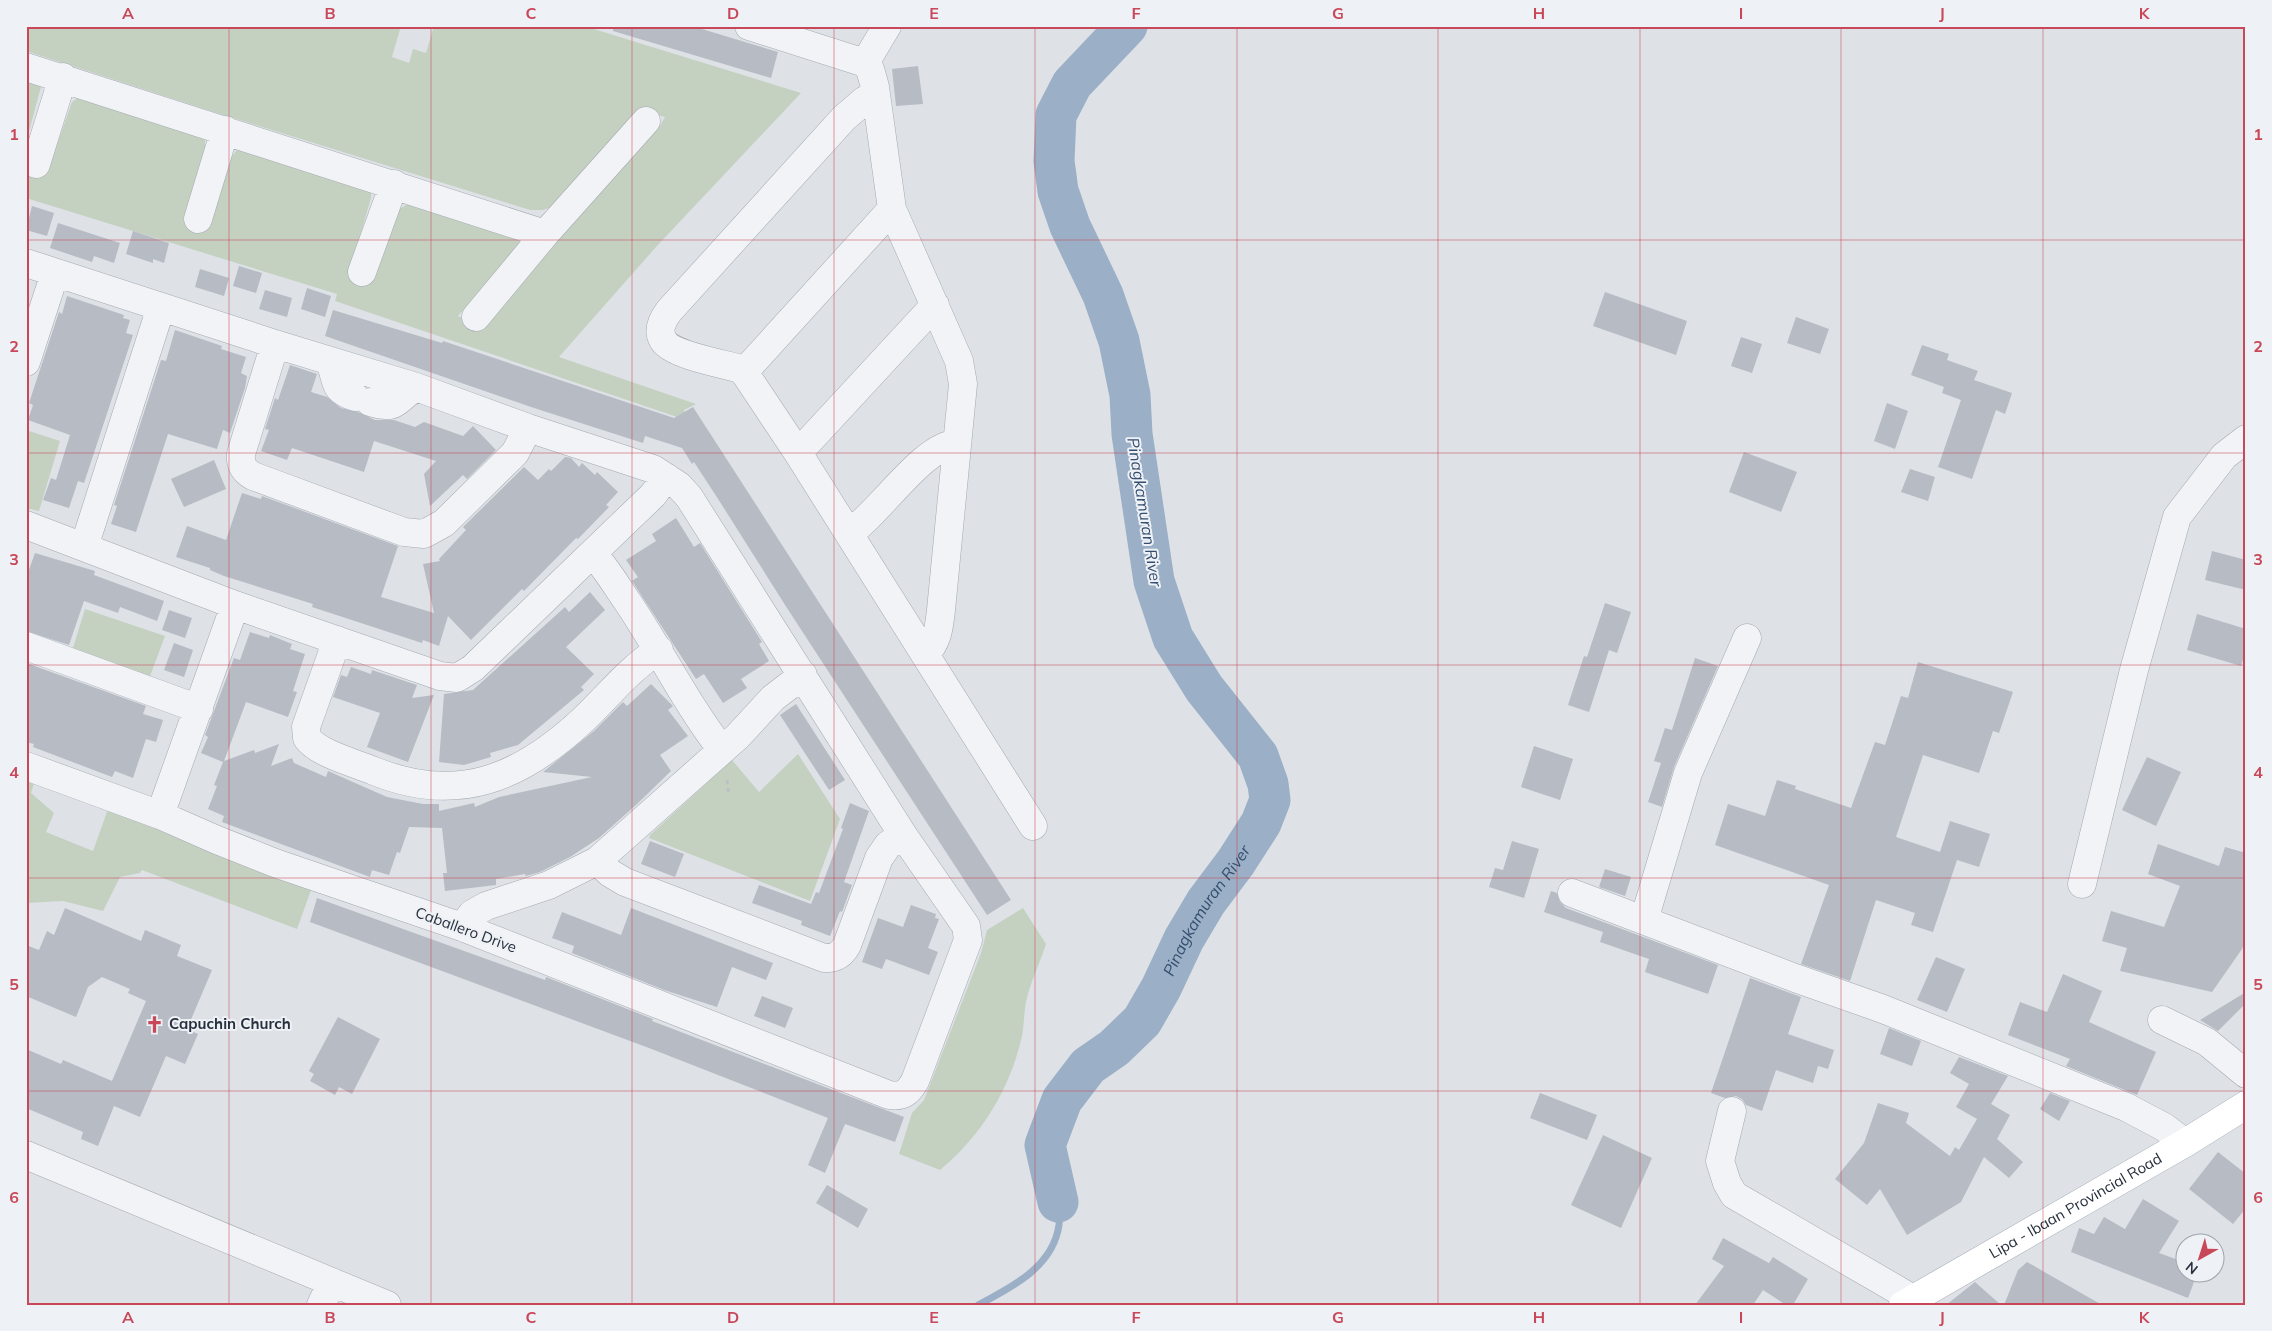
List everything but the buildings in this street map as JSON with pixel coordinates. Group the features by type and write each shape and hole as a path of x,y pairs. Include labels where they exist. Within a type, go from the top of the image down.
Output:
{"main road":[{"name":"Lipa - Ibaan Provincial Road","path":"1908,1302 2185,1143 2246,1105"}],"street":[{"path":"749,26 865,62 870,69 876,97 892,209 962,372 963,384 940,618 934,643 925,654"},
{"path":"865,62 887,26"},
{"path":"26,66 545,234"},
{"path":"36,164 63,77"},
{"path":"876,97 865,100 844,118 665,318 661,332 663,340 668,346 738,368 744,372 849,533 1033,826"},
{"path":"476,317 545,234 646,121"},
{"path":"198,219 225,130"},
{"path":"362,272 394,184"},
{"path":"744,372 892,209"},
{"path":"26,263 275,344 416,387 528,428 646,467 666,477 689,497 804,675 903,835 888,845 879,858 844,951 831,958 824,958 624,882 597,862"},
{"path":"26,362 54,273"},
{"path":"798,453 934,305"},
{"path":"84,547 161,307"},
{"path":"275,344 241,454 241,461 246,472 404,532 424,534 444,523 515,453 528,428"},
{"path":"329,361 336,387 344,393 362,399 389,406 394,405 416,387"},
{"path":"2082,884 2134,670 2177,517 2224,456 2246,439"},
{"path":"849,533 862,523 928,456 943,446 956,444"},
{"path":"26,525 235,605 440,676 457,678 473,668 593,554 653,496 666,477"},
{"path":"593,554 606,570 659,650 710,735 722,750"},
{"path":"160,814 235,605"},
{"path":"1644,920 1688,773 1746,638"},
{"path":"337,640 308,722 307,738 321,750 383,775 402,781 438,787 457,787 479,782 498,776 530,761 584,719 639,662 659,650"},
{"path":"26,646 198,708"},
{"path":"462,927 472,914 486,906 548,885 597,862 738,736 773,698 804,675"},
{"name":"Caballero Drive","path":"26,766 160,814 217,840 275,863 462,927 889,1095 898,1096 905,1094 915,1081 966,947 968,933 961,918 903,835"},
{"path":"1572,893 1883,1009 2126,1108 2164,1127 2185,1143"},
{"path":"2162,1020 2207,1042 2246,1074"},
{"path":"1732,1112 1720,1160 1734,1195 1908,1302"},
{"path":"26,1155 327,1293 387,1305"}],"green space":[{"path":"26,26 401,26 392,57 409,63 413,49 426,53 434,26 584,26 801,93 656,247 559,357 696,404 684,410 686,417 683,419 335,301 337,294 26,198 26,171 42,176 47,173 72,102 79,97 202,136 205,141 205,147 183,219 188,227 202,232 209,228 232,156 238,149 371,190 371,198 351,267 399,209 410,203 522,240 523,245 458,316 480,326 661,124 665,117 639,110 625,129 554,206 543,210 530,210 217,113 26,51"},
{"path":"26,78 41,87 26,142"},
{"path":"26,430 60,441 39,511 26,508"},
{"path":"85,609 165,636 149,679 72,651"},
{"path":"798,754 840,819 810,901 649,838 650,835 732,760 759,792"},
{"path":"26,780 34,783 31,793 54,813 46,832 93,851 108,809 251,868 311,890 297,929 142,870 140,873 120,877 103,911 63,901 26,903"},
{"path":"1023,908 1046,944 1025,1006 1022,1036 1017,1056 1002,1092 992,1110 969,1142 940,1170 899,1154 912,1113 924,1100 981,953 987,930"}],"waterway":[{"name":"Pinagkamuran River","path":"1058,1202 1045,1145 1062,1100 1088,1066 1114,1048 1142,1021 1161,988 1184,939 1206,902 1236,862 1261,823 1270,800 1268,784 1258,756 1204,688 1173,638 1154,581 1132,434 1130,395 1119,341 1103,295 1070,226 1058,191 1054,161 1056,115 1072,84 1127,26"},
{"path":"978,1305 1017,1283 1040,1264 1049,1253 1059,1225 1058,1202"}],"place":[{"name":"Capuchin Church","path":"155,1024"}]}
